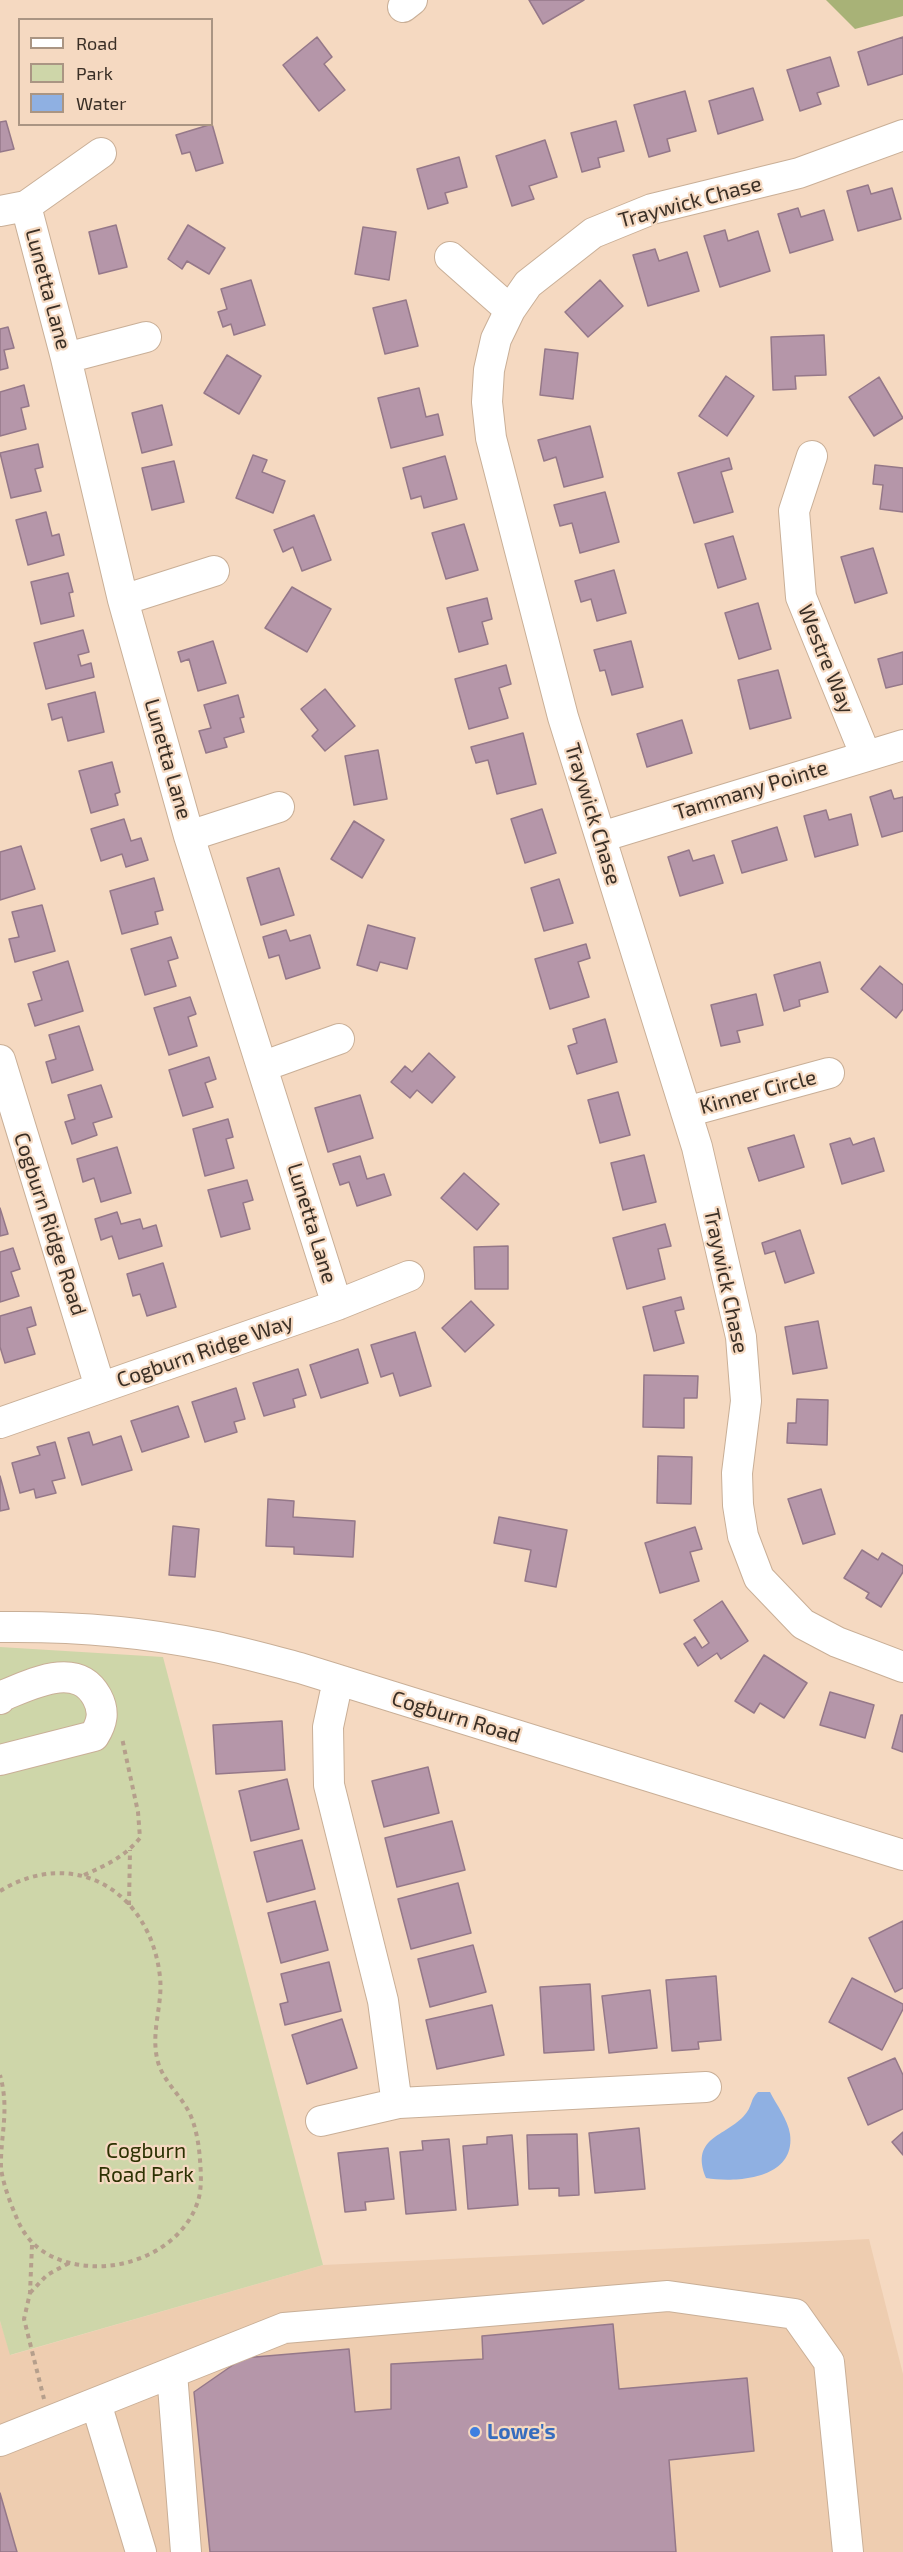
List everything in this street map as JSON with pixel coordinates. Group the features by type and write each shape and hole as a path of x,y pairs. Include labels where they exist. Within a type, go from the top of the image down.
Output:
{"street":[{"name":"Traywick Chase","path":"903,135 799,173 652,208 621,219 593,233 528,284 510,310 496,339 489,370 487,402 491,438 564,717 686,1112 741,1337 746,1401 737,1473 738,1505 743,1536 759,1578 803,1624 837,1642 903,1666"},
{"path":"13,209 101,153"},
{"name":"Lunetta Lane","path":"13,209 66,358 123,600 189,837 264,1066 337,1305"},
{"path":"450,257 510,310"},
{"path":"66,358 146,337"},
{"name":"Westre Way","path":"812,456 794,511 801,597 865,754"},
{"path":"123,600 214,571"},
{"name":"Tammany Pointe","path":"600,837 865,754 903,745"},
{"path":"189,837 279,807"},
{"path":"264,1066 339,1039"},
{"name":"Cogburn Ridge Road","path":"0,1060 100,1388"},
{"name":"Kinner Circle","path":"686,1112 829,1073"},
{"name":"Cogburn Ridge Way","path":"0,1423 337,1305 408,1276"},
{"name":"Cogburn Road","path":"0,1627 48,1626 128,1632 207,1645 338,1680 903,1855"},
{"path":"0,1699 2,1696 29,1685 61,1677 77,1677 93,1689 102,1705 102,1723 94,1736 0,1760"},
{"path":"338,1680 328,1727 329,1785 382,2001 395,2090 399,2103"},
{"path":"321,2121 399,2103 706,2087"},
{"path":"0,2441 284,2328 668,2296 795,2314 829,2362 848,2552"},
{"path":"172,2373 186,2552"},
{"path":"96,2403 141,2552"}],"path":[{"path":"83,1875 112,1863 130,1850 140,1838 138,1812 120,1730"},
{"path":"129,1905 130,1850"},
{"path":"0,1890 21,1880 68,1872 92,1877 119,1894 139,1916 155,1950 160,1979 154,2033 157,2060 169,2085 189,2112 199,2145 201,2179 199,2199 189,2221 172,2239 147,2256 125,2265 100,2267 70,2263 50,2257 33,2244 12,2208 1,2169 5,2095 0,2075"},
{"path":"33,2244 30,2294 24,2319 49,2421"},
{"path":"30,2294 46,2275 70,2263"}],"shaded area":[{"path":"869,2239 903,2374 903,2552 0,2552 0,2321 11,2355 323,2265"}],"green space":[{"path":"826,0 903,0 903,16 855,29"},
{"name":"Cogburn Road Park","path":"0,1647 163,1657 323,2265 10,2355 0,2321"}],"water":[{"path":"758,2092 770,2092 787,2123 790,2134 789,2149 784,2161 762,2175 733,2180 706,2178 702,2164 703,2153 707,2145 747,2112"}],"building":[{"path":"529,0 584,0 543,24"},
{"path":"317,37 332,57 324,64 345,90 319,111 283,65"},
{"path":"903,37 903,74 868,85 858,52"},
{"path":"830,57 839,86 817,93 821,104 800,111 787,70"},
{"path":"753,88 763,120 718,134 709,101"},
{"path":"685,91 696,131 667,139 670,151 649,157 634,105"},
{"path":"6,121 14,149 0,152 0,122"},
{"path":"616,121 624,151 598,158 600,167 582,172 571,133"},
{"path":"213,126 223,163 196,171 190,152 182,154 176,135"},
{"path":"545,140 557,177 529,186 534,199 512,206 496,156"},
{"path":"459,157 467,187 445,193 448,203 428,209 417,169"},
{"path":"868,185 871,194 892,188 901,219 858,231 847,191"},
{"path":"798,208 801,217 824,210 833,240 790,253 778,214"},
{"path":"116,225 127,267 99,274 89,232"},
{"path":"188,225 225,248 209,274 187,261 182,269 168,259"},
{"path":"363,227 396,232 389,280 355,274"},
{"path":"725,230 728,241 758,231 770,271 720,287 704,236"},
{"path":"655,249 659,261 687,252 699,291 648,306 633,255"},
{"path":"251,280 265,325 234,335 231,324 223,327 218,312 227,309 221,289"},
{"path":"600,280 623,306 588,337 565,312"},
{"path":"406,300 418,346 385,354 373,308"},
{"path":"8,327 14,348 4,350 8,368 0,370 0,329"},
{"path":"824,335 826,375 795,376 796,389 773,390 771,337"},
{"path":"545,349 578,353 573,399 540,395"},
{"path":"227,355 261,376 239,414 204,393"},
{"path":"726,376 754,396 727,436 699,416"},
{"path":"879,377 903,418 874,436 849,397"},
{"path":"24,385 29,406 21,408 26,429 0,436 0,392"},
{"path":"419,388 426,417 438,414 443,435 391,448 378,398"},
{"path":"162,405 172,445 142,453 132,413"},
{"path":"590,426 603,477 564,487 556,457 544,461 538,440"},
{"path":"38,444 43,467 35,469 41,491 11,498 0,453"},
{"path":"253,455 267,460 262,472 285,481 273,513 236,498"},
{"path":"445,456 457,499 424,508 421,496 411,499 403,468"},
{"path":"729,458 732,469 721,472 733,512 694,523 678,473"},
{"path":"174,461 184,502 152,510 142,468"},
{"path":"875,465 903,468 903,512 880,509 883,485 873,484"},
{"path":"605,492 619,542 580,553 572,523 560,526 554,505"},
{"path":"46,512 52,536 59,534 64,555 28,565 16,520"},
{"path":"314,515 331,560 302,571 293,547 283,552 274,530"},
{"path":"464,524 478,570 446,579 432,533"},
{"path":"733,536 746,579 718,588 705,544"},
{"path":"873,548 887,593 855,603 841,557"},
{"path":"614,570 626,613 597,621 591,599 581,602 575,581"},
{"path":"68,573 73,592 69,593 74,616 41,624 31,582"},
{"path":"292,587 331,609 307,652 265,628"},
{"path":"487,598 492,619 482,622 488,644 459,652 447,608"},
{"path":"758,603 771,649 739,659 725,613"},
{"path":"83,630 89,652 78,655 81,666 91,663 94,677 46,689 34,643"},
{"path":"213,641 226,683 198,691 189,659 181,662 178,652"},
{"path":"631,641 643,687 612,695 605,670 600,671 594,650"},
{"path":"903,652 903,684 886,688 878,659"},
{"path":"506,665 511,684 499,688 508,718 469,729 455,679"},
{"path":"778,670 791,718 750,729 738,680"},
{"path":"325,689 355,726 325,751 312,736 318,730 301,709"},
{"path":"95,692 104,732 68,741 62,717 52,720 48,704"},
{"path":"238,695 244,717 240,718 244,732 224,738 227,747 206,753 199,731 211,728 204,705"},
{"path":"682,720 692,753 647,767 637,734"},
{"path":"523,733 536,784 497,794 488,760 476,763 471,747"},
{"path":"378,750 387,799 354,805 345,756"},
{"path":"112,762 120,792 115,794 118,805 91,813 79,771"},
{"path":"891,790 894,799 903,797 903,831 882,837 870,797"},
{"path":"542,809 556,853 525,863 511,819"},
{"path":"826,810 829,820 851,814 858,845 815,857 804,816"},
{"path":"124,819 131,841 141,838 148,860 126,867 122,854 101,861 91,829"},
{"path":"354,821 384,840 362,878 331,859"},
{"path":"777,827 787,860 742,873 732,841"},
{"path":"21,846 35,889 0,900 0,852"},
{"path":"689,850 693,861 714,855 723,883 680,896 668,857"},
{"path":"279,868 294,915 261,925 247,878"},
{"path":"154,878 163,910 155,912 158,924 122,934 110,891"},
{"path":"559,879 573,923 544,931 531,888"},
{"path":"42,905 55,951 15,962 9,939 19,937 12,912"},
{"path":"368,925 415,938 407,969 380,962 377,971 357,965"},
{"path":"286,930 290,941 310,935 320,968 286,979 279,955 269,958 263,937"},
{"path":"171,937 178,958 168,961 176,986 145,995 131,949"},
{"path":"586,944 590,958 578,962 589,997 550,1009 535,959"},
{"path":"68,961 83,1011 35,1026 28,1004 42,1000 33,972"},
{"path":"820,962 828,992 799,1000 800,1006 784,1011 774,975"},
{"path":"880,966 903,985 903,1009 896,1018 861,989"},
{"path":"756,994 763,1025 737,1031 740,1042 721,1046 711,1005"},
{"path":"190,997 196,1014 188,1017 197,1046 169,1055 154,1008"},
{"path":"605,1019 617,1062 577,1074 568,1046 577,1043 573,1029"},
{"path":"79,1026 93,1070 52,1083 46,1062 56,1059 49,1035"},
{"path":"429,1053 455,1077 432,1103 417,1090 410,1098 391,1082 405,1066 412,1072"},
{"path":"209,1057 216,1079 205,1083 213,1107 183,1116 169,1070"},
{"path":"101,1085 112,1117 93,1123 97,1135 72,1144 65,1122 75,1119 68,1095"},
{"path":"618,1092 630,1135 600,1143 588,1100"},
{"path":"360,1095 373,1138 328,1152 315,1108"},
{"path":"228,1119 233,1137 226,1139 234,1168 205,1176 193,1129"},
{"path":"794,1135 804,1167 759,1181 748,1148"},
{"path":"850,1138 853,1145 874,1138 884,1171 842,1184 830,1144"},
{"path":"117,1147 131,1193 101,1202 94,1178 83,1182 77,1159"},
{"path":"644,1155 656,1202 623,1210 611,1163"},
{"path":"360,1156 367,1179 384,1174 391,1195 357,1206 349,1182 340,1185 333,1164"},
{"path":"464,1173 499,1204 477,1230 441,1198"},
{"path":"247,1180 253,1200 243,1203 250,1229 221,1237 208,1190"},
{"path":"0,1208 8,1234 0,1236"},
{"path":"117,1212 121,1224 140,1219 143,1229 156,1225 162,1246 119,1259 112,1236 101,1240 95,1219"},
{"path":"665,1224 671,1246 658,1249 665,1279 627,1289 613,1238"},
{"path":"800,1230 814,1273 785,1283 775,1251 765,1254 762,1243"},
{"path":"508,1246 508,1289 475,1289 474,1247"},
{"path":"13,1248 20,1269 11,1272 19,1296 0,1302 0,1252"},
{"path":"163,1263 176,1307 147,1316 140,1294 133,1296 127,1274"},
{"path":"681,1297 684,1309 675,1311 684,1343 654,1351 643,1307"},
{"path":"471,1301 494,1325 465,1352 442,1328"},
{"path":"31,1307 36,1325 27,1328 35,1354 5,1363 0,1347 0,1316"},
{"path":"818,1321 827,1368 793,1374 785,1327"},
{"path":"415,1332 431,1386 400,1396 393,1373 381,1377 371,1345"},
{"path":"358,1349 368,1383 321,1398 310,1365"},
{"path":"298,1369 306,1395 293,1399 295,1407 264,1416 253,1383"},
{"path":"644,1375 698,1376 697,1398 684,1398 684,1428 643,1427"},
{"path":"236,1388 245,1419 234,1422 237,1432 205,1442 192,1402"},
{"path":"797,1399 828,1400 827,1445 787,1443 788,1423 796,1423"},
{"path":"178,1406 189,1437 142,1452 131,1421"},
{"path":"89,1432 93,1445 121,1436 132,1470 82,1485 68,1438"},
{"path":"55,1442 65,1478 52,1481 56,1493 36,1498 34,1489 20,1493 12,1463 40,1455 37,1447"},
{"path":"658,1456 692,1457 691,1504 657,1503"},
{"path":"0,1476 9,1509 0,1511"},
{"path":"821,1489 835,1534 803,1544 788,1499"},
{"path":"268,1499 294,1501 293,1517 355,1521 353,1557 294,1554 294,1547 266,1546"},
{"path":"499,1517 567,1530 556,1587 525,1581 531,1550 494,1543"},
{"path":"173,1526 199,1529 195,1577 169,1575"},
{"path":"695,1527 702,1549 690,1552 699,1581 660,1593 645,1543"},
{"path":"862,1550 878,1560 882,1553 903,1566 903,1572 881,1607 866,1598 869,1593 844,1578"},
{"path":"722,1601 748,1641 721,1659 717,1653 698,1666 684,1644 695,1637 702,1648 709,1643 694,1620"},
{"path":"764,1655 807,1683 784,1718 760,1703 754,1713 735,1701"},
{"path":"830,1692 874,1705 865,1738 820,1725"},
{"path":"901,1715 903,1715 903,1752 892,1748"},
{"path":"282,1721 285,1770 216,1774 213,1725"},
{"path":"428,1767 439,1813 384,1827 372,1781"},
{"path":"287,1779 299,1829 251,1841 239,1791"},
{"path":"452,1821 465,1870 397,1887 385,1838"},
{"path":"302,1840 315,1889 267,1902 254,1852"},
{"path":"458,1883 471,1933 411,1949 398,1899"},
{"path":"315,1901 328,1950 281,1963 268,1913"},
{"path":"903,1921 903,1988 895,1992 869,1938"},
{"path":"473,1945 486,1992 430,2007 418,1959"},
{"path":"329,1962 341,2011 285,2025 280,2004 288,2002 281,1974"},
{"path":"716,1976 721,2040 698,2042 699,2049 672,2051 666,1980"},
{"path":"852,1978 903,2004 903,2009 882,2050 829,2022"},
{"path":"590,1984 594,2050 544,2053 540,1987"},
{"path":"650,1990 657,2048 609,2053 602,1996"},
{"path":"492,2005 504,2055 437,2069 426,2020"},
{"path":"342,2019 357,2068 307,2084 292,2035"},
{"path":"895,2058 903,2075 903,2109 868,2125 848,2078"},
{"path":"639,2128 645,2189 595,2193 589,2133"},
{"path":"903,2132 903,2155 892,2142"},
{"path":"577,2134 579,2195 559,2196 559,2188 529,2189 527,2135"},
{"path":"512,2135 518,2205 468,2209 463,2146 487,2144 487,2137"},
{"path":"449,2139 456,2210 406,2214 400,2152 423,2150 422,2141"},
{"path":"388,2148 394,2199 365,2202 366,2210 345,2212 338,2153"},
{"name":"Lowe's","path":"613,2324 619,2389 747,2378 754,2451 669,2460 676,2552 210,2552 194,2392 243,2358 349,2349 355,2412 391,2409 391,2364 483,2359 482,2336"},
{"path":"0,2493 17,2552 0,2552"}],"place":[{"name":"Lowe's","path":"475,2432"}]}
